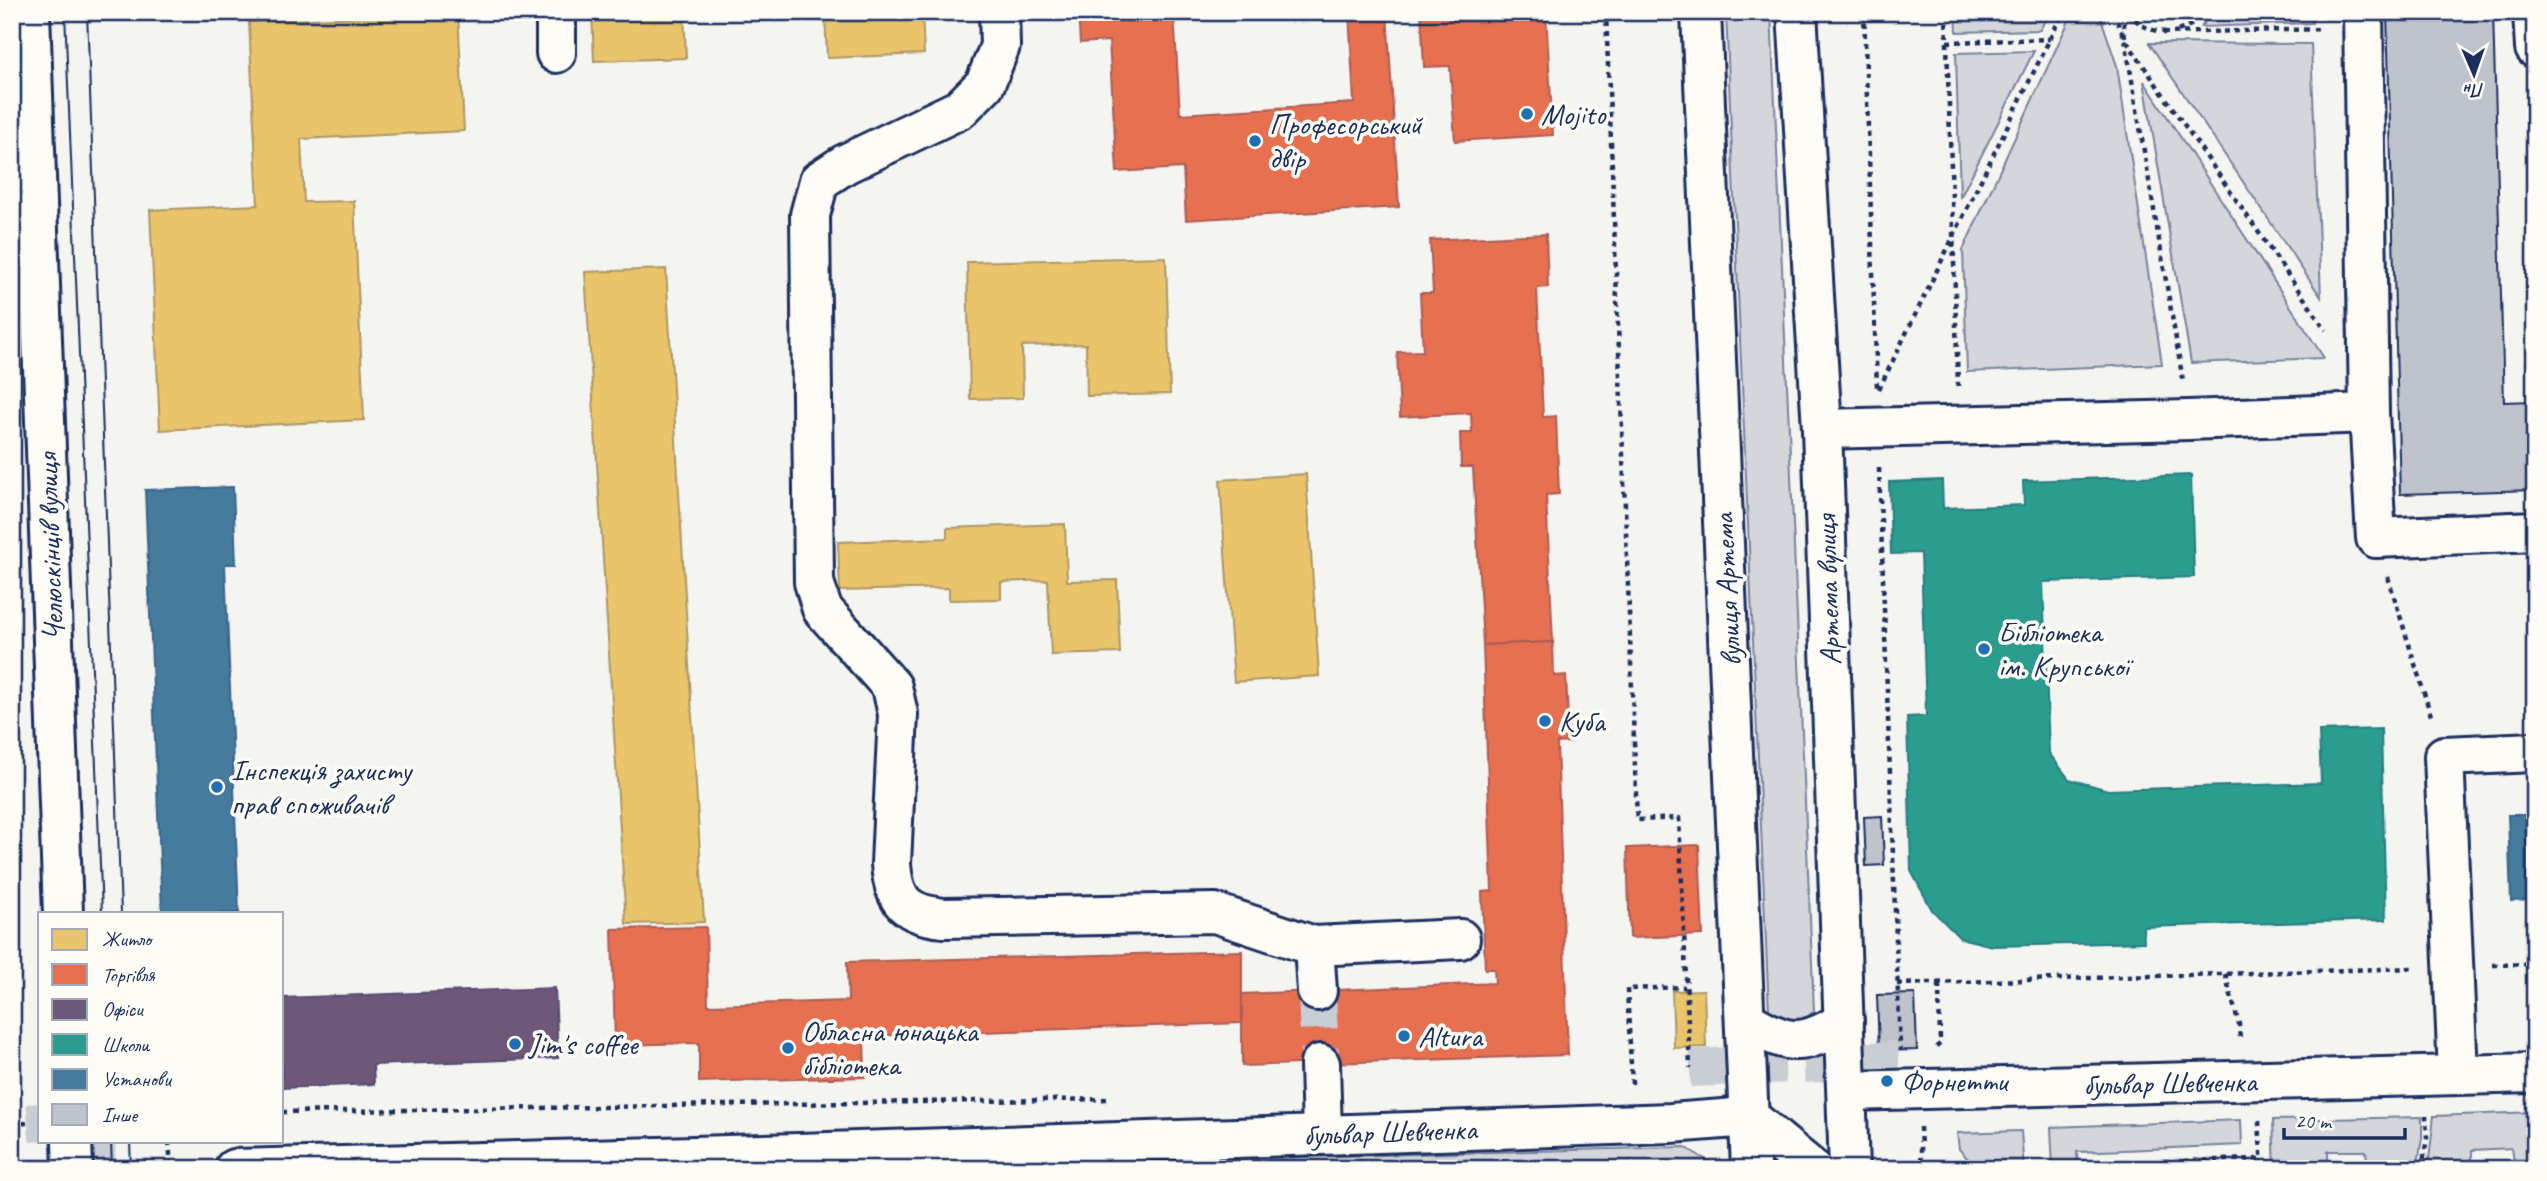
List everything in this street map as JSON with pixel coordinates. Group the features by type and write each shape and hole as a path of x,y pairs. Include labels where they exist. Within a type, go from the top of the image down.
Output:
{"main road":[{"name":"Челюскінців вулиця","path":"30,12 63,912"},
{"path":"556,12 556,53"},
{"path":"999,12 1000,46 985,84 960,109 845,164 819,181 810,215 814,582 822,609 892,687 898,714 892,885 905,905 922,915 944,918 1215,913 1314,946 1460,939"},
{"name":"вулиця Артема","path":"1701,12 1751,1169"},
{"name":"Артема вулиця","path":"1797,12 1822,429 1849,1169"},
{"path":"2533,12 2535,48"},
{"path":"2363,20 2370,413 2376,538 2535,531"},
{"path":"1822,429 2370,413"},
{"path":"2458,1074 2444,756 2535,752"},
{"path":"1314,946 1317,991"},
{"path":"1745,1020 1771,1036 1807,1041 1844,1021"},
{"path":"1320,1064 1322,1134"},
{"name":"бульвар Шевченка","path":"1848,1091 2535,1073"},
{"path":"1749,1118 1812,1169"},
{"name":"бульвар Шевченка","path":"234,1169 799,1153 1671,1123 1749,1118"},
{"path":"72,1142 73,1169"}],"path":[{"path":"1606,12 1637,820 1679,818 1690,1068"},
{"path":"1864,12 1877,393 2063,12"},
{"path":"1946,12 1959,426"},
{"path":"2113,12 2125,39 2330,335"},
{"path":"2126,12 2125,39 2189,420"},
{"path":"2126,12 2148,30 2163,33 2363,20"},
{"path":"2163,33 2178,32 2191,25 2204,12"},
{"path":"1947,42 2050,39"},
{"path":"1877,428 1900,1060"},
{"path":"2376,538 2444,756"},
{"path":"1897,984 2535,964"},
{"path":"2225,974 2239,1024 2241,1048"},
{"path":"1929,1051 1940,1044 1939,983"},
{"path":"1633,1086 1627,989 1685,987"},
{"path":"1619,1086 1645,1085"},
{"path":"284,1112 1114,1099"},
{"path":"2422,1169 2427,1138 2426,1108"},
{"path":"2259,1113 2262,1169"},
{"path":"12,1124 28,1123"},
{"path":"1920,1125 1922,1169"},
{"path":"169,1142 171,1169"},
{"path":"2110,1169 2110,1163 2261,1159"}],"shaded area":[{"path":"1726,12 1771,12 1814,1011 1804,1020 1791,1023 1769,1013"},
{"path":"1956,12 2049,12 2040,30 1957,32"},
{"path":"2073,12 2099,12 2117,66 2162,364 1967,372 1963,250"},
{"path":"2213,12 2312,12 2312,23 2201,27"},
{"path":"2149,43 2311,44 2321,297"},
{"path":"2034,51 1960,198 1956,53"},
{"path":"2144,81 2324,358 2191,363"},
{"path":"2535,1112 2535,1168 2515,1168 2512,1148 2472,1150 2472,1169 2428,1169 2434,1116"},
{"path":"2422,1117 2417,1169 2368,1169 2366,1151 2328,1151 2328,1169 2275,1169 2273,1120"},
{"path":"2241,1120 2242,1145 2077,1152 2078,1169 2053,1169 2051,1127"},
{"path":"2021,1131 2024,1169 1977,1169 1959,1149 1957,1133"},
{"path":"1685,1147 1716,1166 1716,1169 853,1169"}],"building: Житло":[{"path":"458,12 464,131 301,139 304,202 354,201 364,420 160,430 150,210 258,205 249,22"},
{"path":"592,12 684,12 686,58 594,61"},
{"path":"825,12 922,12 924,54 827,58"},
{"path":"1166,257 1170,394 1087,396 1086,344 1022,346 1023,398 970,399 967,262"},
{"path":"666,269 704,922 626,924 585,272"},
{"path":"1306,474 1319,676 1234,682 1220,480"},
{"path":"1065,524 1067,581 1117,580 1120,653 1051,655 1048,580 1001,582 1001,599 949,600 949,588 840,591 838,542 947,538 947,528"},
{"path":"1704,990 1706,1047 1674,1048 1672,991"}],"building: Торгівля":[{"name":"Професорський двір","path":"1078,12 1174,12 1180,114 1354,103 1349,12 1387,12 1399,207 1186,220 1183,168 1117,172 1109,41 1080,43"},
{"name":"Професорський двір","path":"1421,12 1546,12 1553,135 1455,141 1450,66 1424,67"},
{"path":"1546,234 1548,287 1537,288 1543,417 1556,416 1559,494 1546,495 1553,642 1483,645 1473,467 1461,467 1460,433 1472,433 1471,413 1400,417 1397,352 1423,351 1420,293 1433,293 1430,240"},
{"path":"1553,642 1554,676 1566,675 1569,742 1557,743 1568,1055 1242,1066 1242,994 1495,983 1494,969 1485,969 1482,892 1492,891 1483,645"},
{"path":"1699,845 1703,935 1630,938 1627,848"},
{"path":"706,927 708,1005 848,1001 847,962 1242,951 1242,1023 864,1036 865,1077 699,1082 699,1043 615,1045 612,929"}],"building: Офіси":[{"path":"555,988 558,1058 373,1065 374,1084 284,1088 284,998"}],"building: Школи":[{"name":"Бібліотека ім. Крупської","path":"2191,475 2194,577 2043,582 2049,753 2069,779 2108,790 2321,783 2319,731 2381,729 2386,920 2143,927 2144,942 1993,946 1960,938 1932,910 1911,871 1907,717 1926,716 1921,553 1891,554 1889,482 1942,480 1943,508 2024,505 2023,481"}],"building: Установи":[{"path":"233,487 236,564 225,564 239,912 162,912 145,490"},
{"path":"2508,815 2535,815 2535,900 2511,901"}],"building: Інше":[{"path":"2387,12 2493,12 2504,402 2534,401 2535,490 2400,494"},
{"path":"1882,816 1884,865 1866,866 1864,817"},
{"path":"1915,994 1917,1050 1879,1051 1877,995"}],"tunnel":[{"path":"1317,991 1320,1064"},
{"path":"1690,1068 1900,1060"},
{"path":"28,1123 38,1122"},
{"path":"96,1142 97,1169"}],"tram line":[{"path":"65,12 102,912"},
{"path":"87,12 121,912"},
{"path":"111,1142 112,1169"},
{"path":"130,1142 131,1169"}],"place":[{"name":"Mojito","path":"1527,114"},
{"name":"Професорський двір","path":"1255,141"},
{"name":"Бібліотека ім. Крупської","path":"1984,649"},
{"name":"Куба","path":"1545,721"},
{"name":"Інспекція захисту прав споживачів","path":"217,787"},
{"name":"Altura","path":"1404,1036"},
{"name":"Jim's coffee","path":"515,1044"},
{"name":"Обласна юнацька бібліотека","path":"788,1048"},
{"name":"Форнетти","path":"1887,1081"}]}
